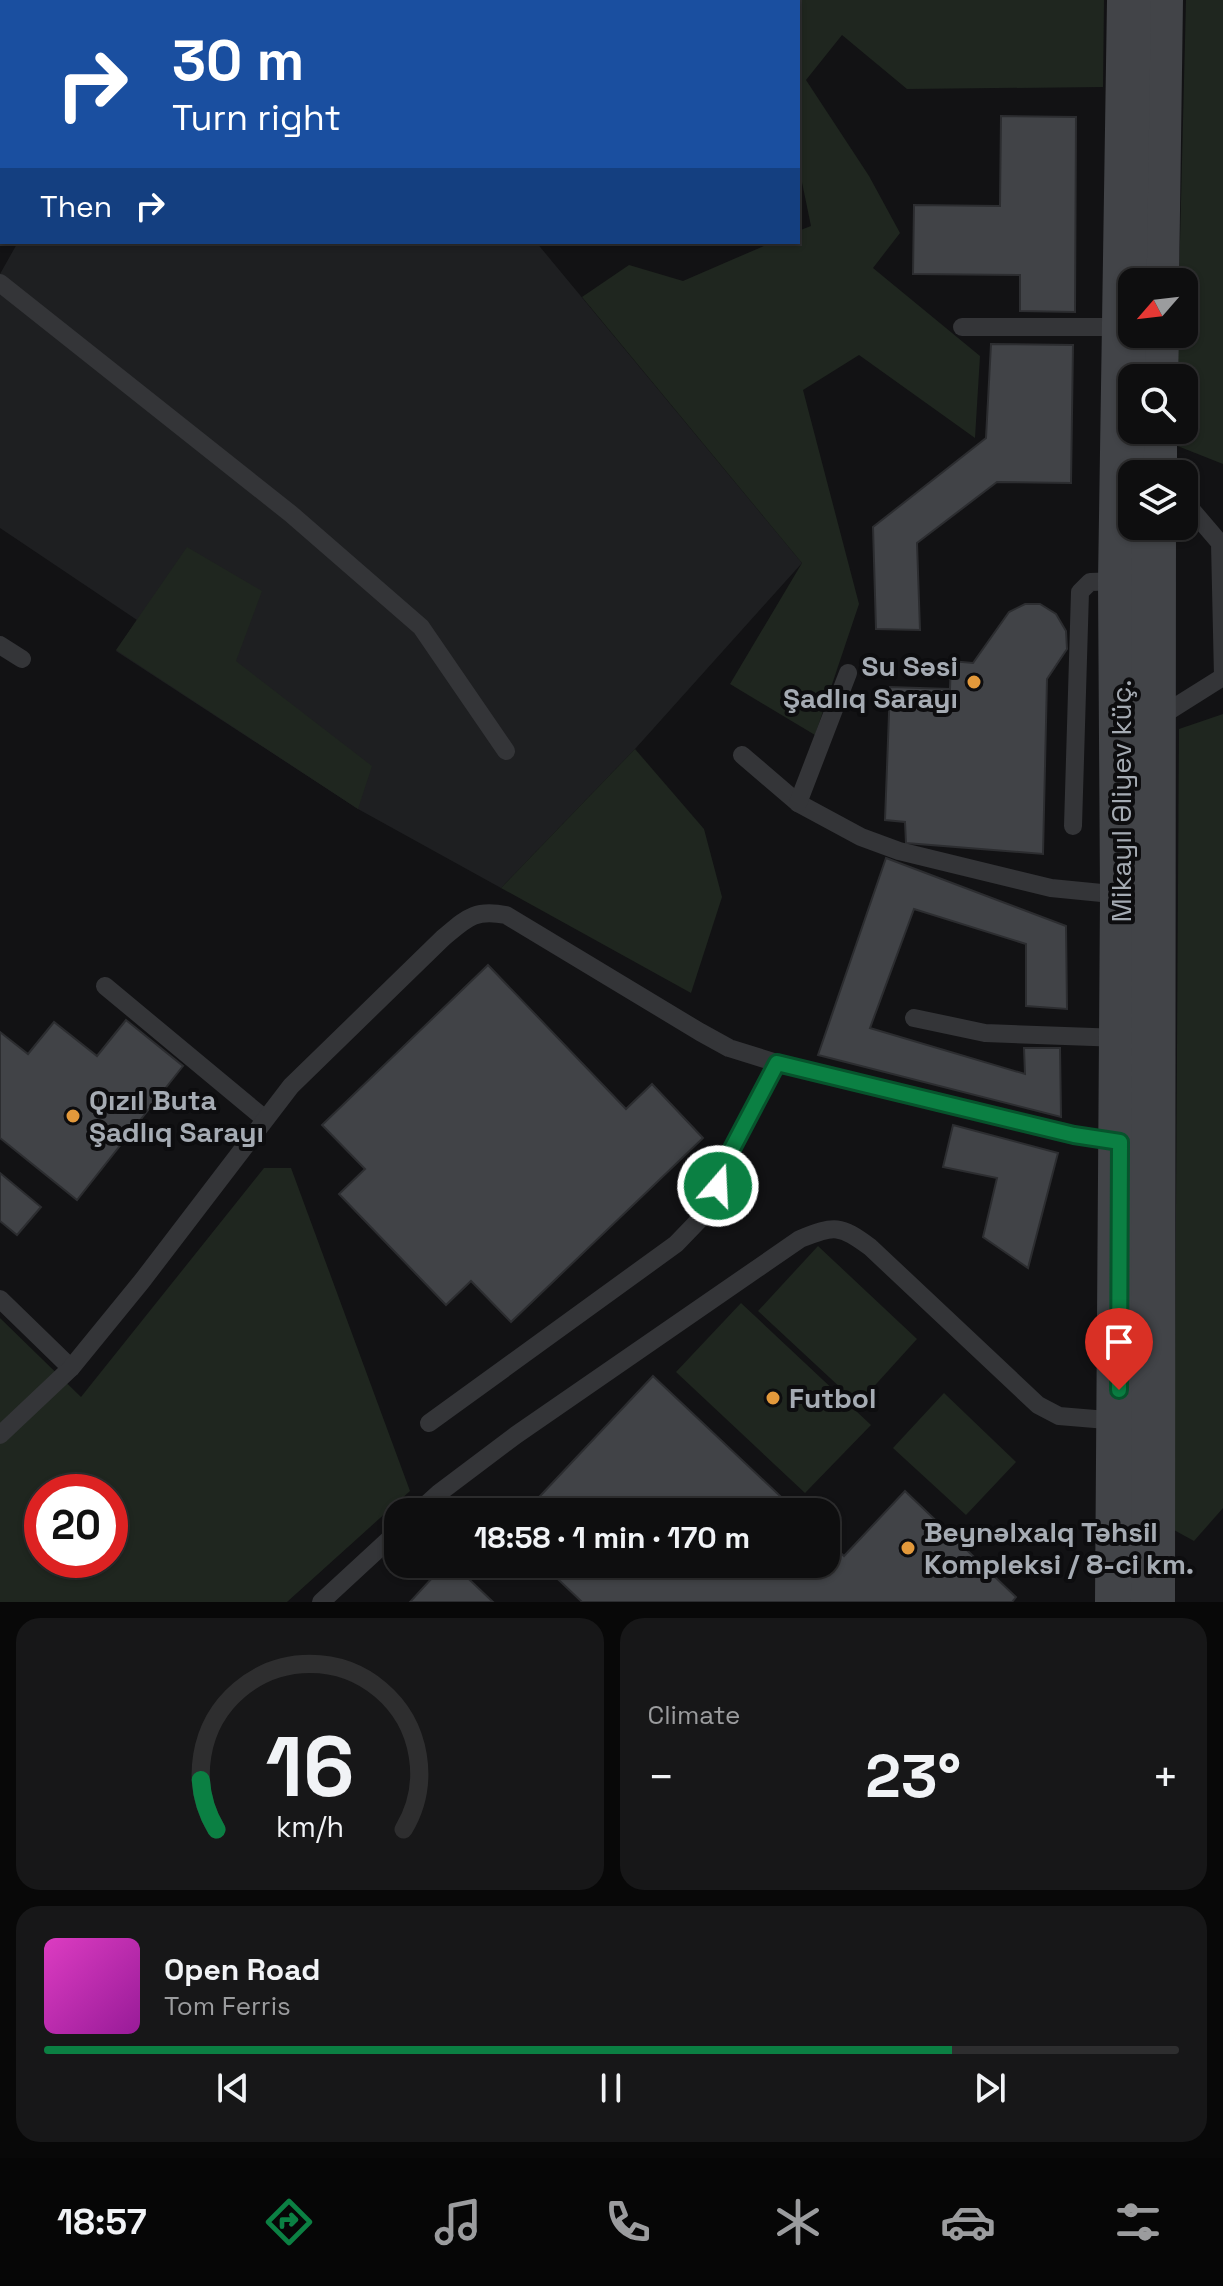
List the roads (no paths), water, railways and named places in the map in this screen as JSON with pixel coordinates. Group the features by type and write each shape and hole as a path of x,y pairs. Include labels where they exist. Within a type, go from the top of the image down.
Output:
{"main road":[{"name":"Mikayıl Əliyev küç.","path":"1129,0 1139,268"},
{"path":"1157,268 1161,0"},
{"name":"Mikayıl Əliyev küç.","path":"1117,1602 1119,1421 1137,1142 1121,1038 1120,581 1139,348"},
{"path":"1153,1602 1137,1142 1154,721 1154,540"}],"lane":[{"path":"0,283 291,514 421,627 506,751"},
{"path":"962,327 1118,330"},
{"path":"1154,721 1223,677 1221,543 1198,517"},
{"path":"1073,826 1080,592 1090,582 1120,581"},
{"path":"0,645 22,659"},
{"path":"798,803 848,673"},
{"path":"742,755 798,803 861,837 899,851 1051,888 1122,895"},
{"path":"0,1435 71,1368 142,1281 291,1086 443,938 463,921 485,911 506,915 729,1048 777,1063 1087,1138 1137,1142"},
{"path":"105,986 265,1119"},
{"path":"914,1018 985,1033 1121,1038"},
{"path":"429,1423 676,1244 712,1203 724,1164 777,1063"},
{"path":"433,1498 516,1435 800,1239 825,1229 847,1231 870,1247 1038,1405 1059,1416 1119,1421"},
{"path":"0,1299 71,1368"},
{"path":"321,1602 384,1544"}],"place":[{"name":"Su Səsi Şadlıq Sarayı","path":"974,682"},
{"name":"Qızıl Buta Şadlıq Sarayı","path":"73,1116"},
{"name":"Futbol","path":"773,1398"},
{"name":"Beynəlxalq Təhsil Kompleksi / 8-ci km.","path":"908,1548"}]}
